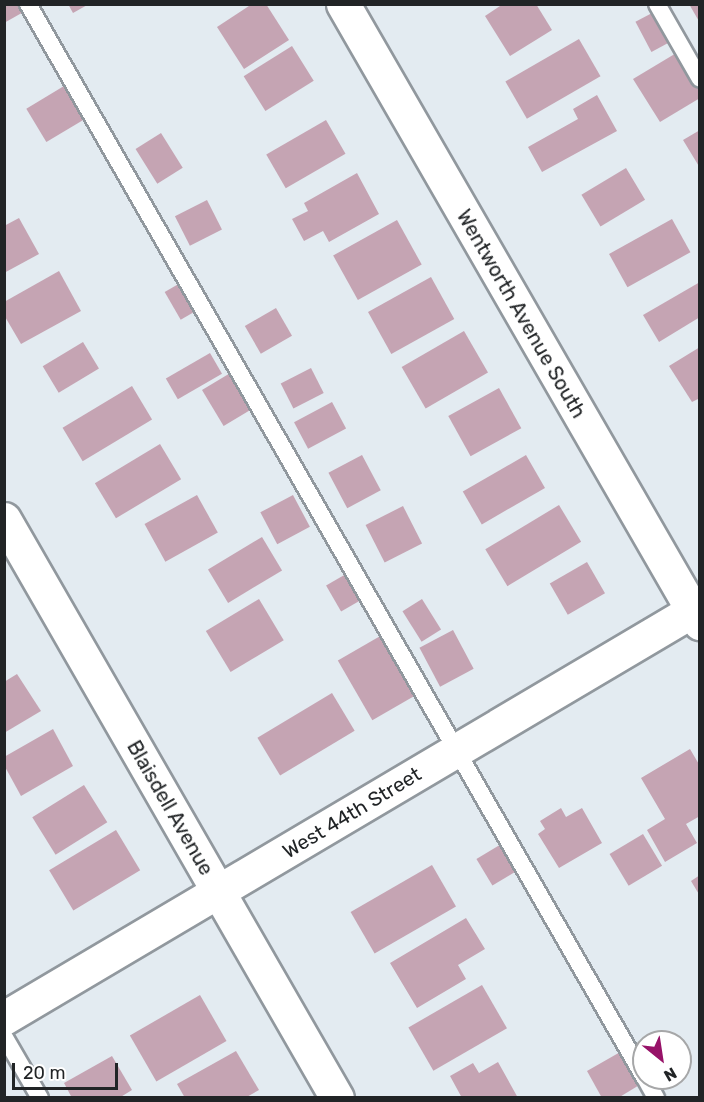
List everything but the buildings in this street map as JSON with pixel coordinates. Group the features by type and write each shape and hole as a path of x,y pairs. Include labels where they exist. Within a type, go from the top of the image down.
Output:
{"street":[{"name":"Wentworth Avenue South","path":"343,4 697,614"},
{"name":"Blaisdell Avenue","path":"4,519 337,1098"},
{"name":"West 44th Street","path":"4,1018 457,751 697,614"}],"lane":[{"path":"28,4 632,1056"},
{"path":"657,4 699,79"},
{"path":"4,1036 40,1098"}]}
